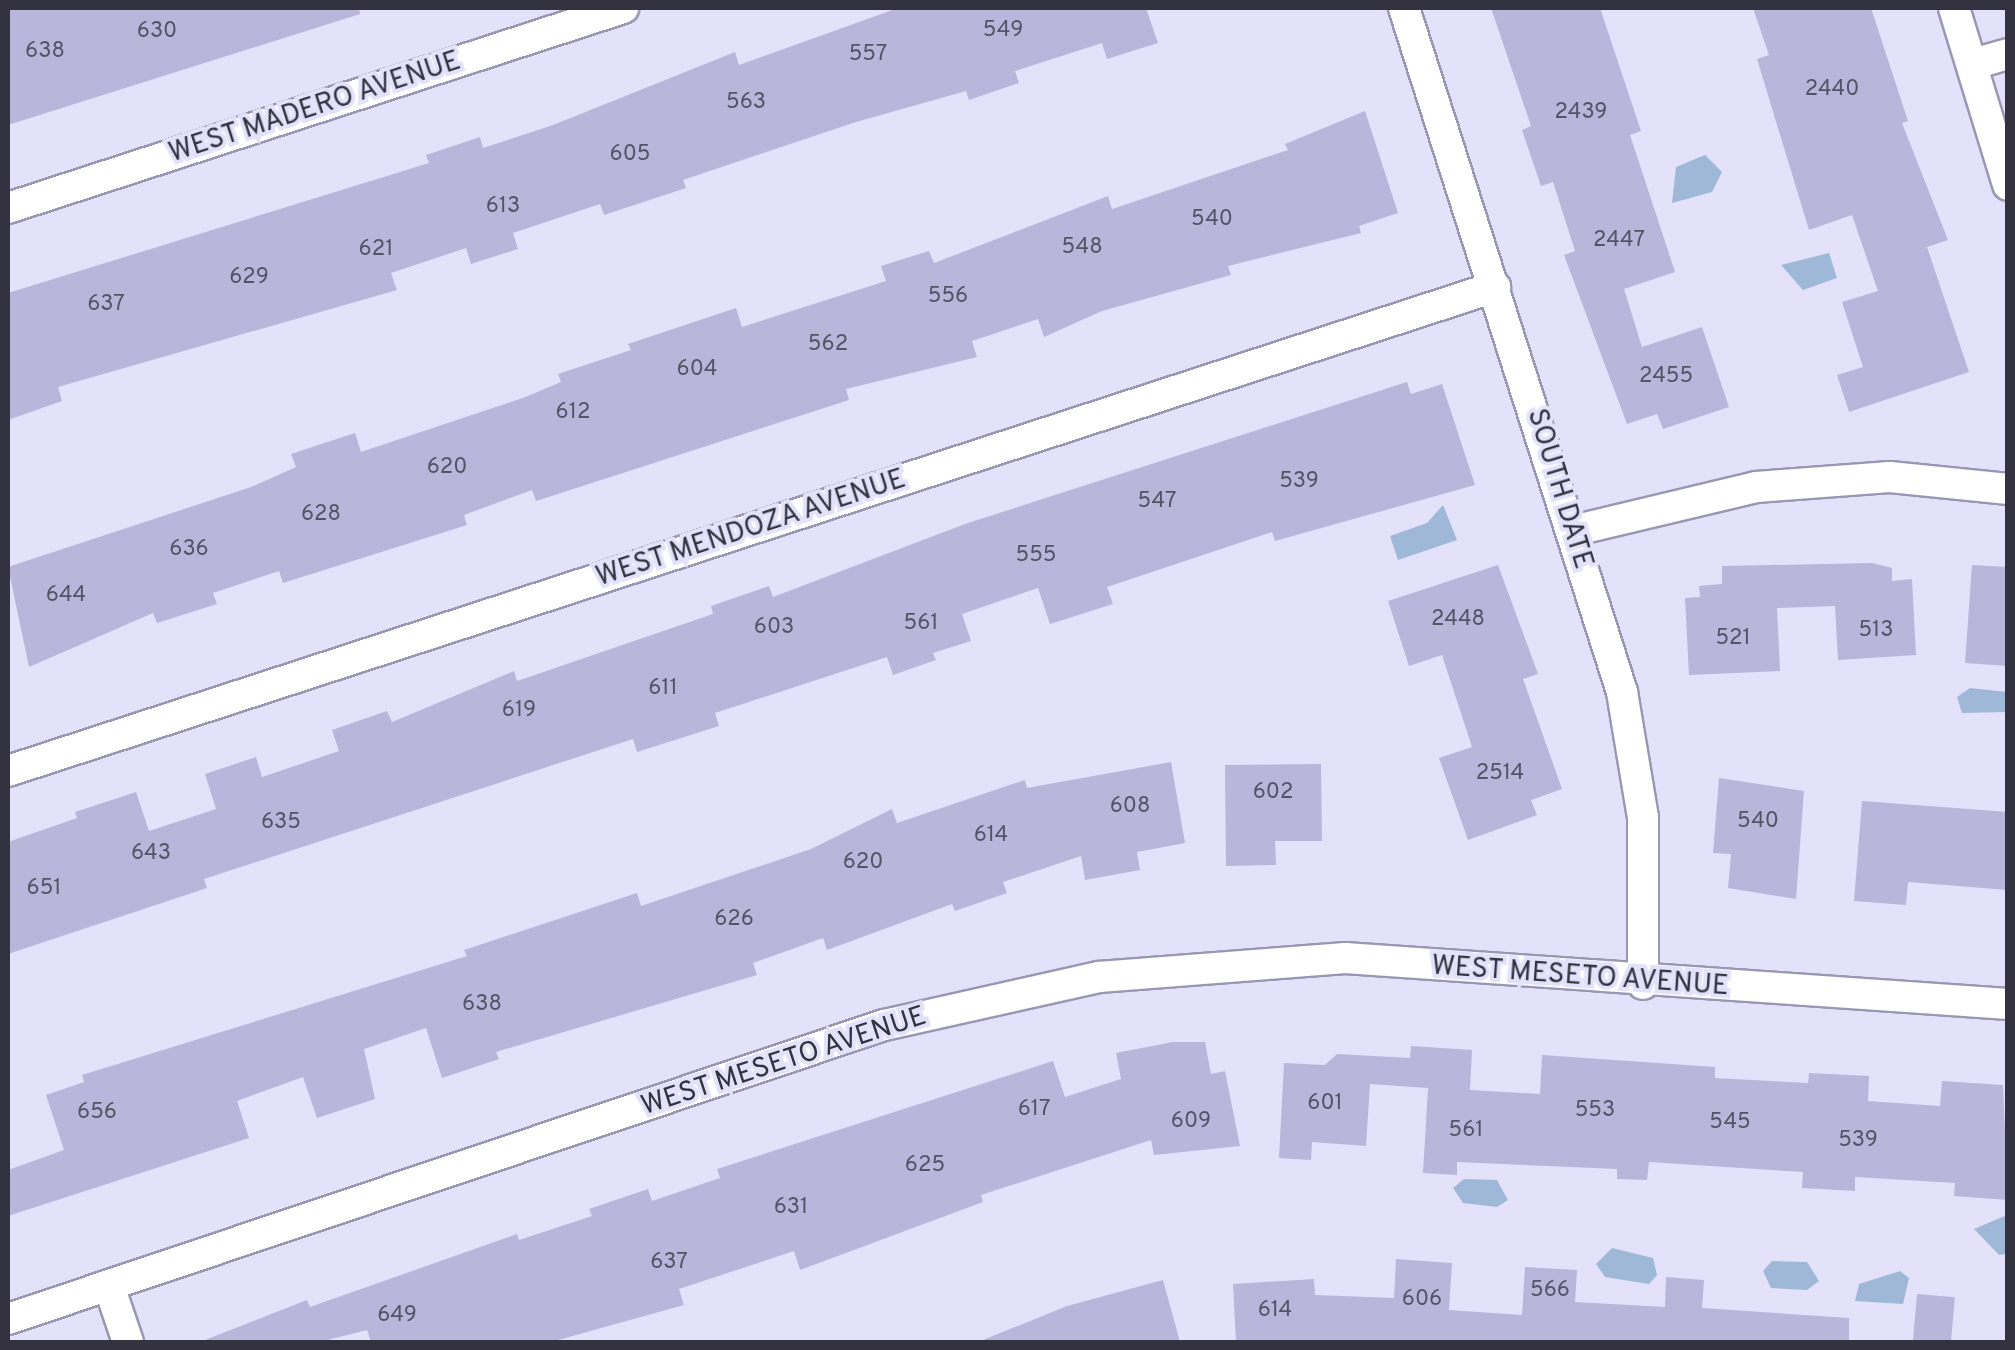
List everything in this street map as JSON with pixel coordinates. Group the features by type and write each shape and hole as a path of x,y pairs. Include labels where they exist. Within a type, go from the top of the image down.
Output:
{"street":[{"name":"WEST MADERO AVENUE","path":"8,208 623,8"},
{"name":"SOUTH DATE","path":"1404,8 1622,692 1640,799 1643,984"},
{"path":"1954,8 2008,185"},
{"path":"1973,64 2008,54"},
{"name":"WEST MENDOZA AVENUE","path":"8,771 1496,288"},
{"path":"1572,532 1756,487 1890,478 2008,488"},
{"name":"WEST MESETO AVENUE","path":"8,1319 884,1025 1100,977 1345,958 1643,984 2008,1004"},
{"path":"108,1286 128,1342"}],"water":[{"path":"1705,155 1722,172 1712,192 1672,203 1676,167"},
{"path":"1829,253 1837,278 1803,290 1781,265"},
{"path":"1443,505 1457,540 1398,560 1390,536 1427,523"},
{"path":"1970,688 2007,692 2007,712 1962,713 1957,697"},
{"path":"1464,1179 1497,1180 1508,1200 1497,1207 1463,1203 1453,1188"},
{"path":"2007,1215 2007,1254 1999,1255 1974,1229"},
{"path":"1612,1248 1653,1258 1657,1275 1649,1284 1605,1277 1596,1264"},
{"path":"1772,1261 1807,1262 1819,1281 1807,1290 1771,1288 1763,1271"},
{"path":"1900,1271 1909,1278 1903,1304 1855,1301 1859,1284"}],"building":[{"path":"8,8 359,8 360,14 8,125"},
{"path":"898,8 1146,8 1158,43 1107,59 1102,43 1015,71 1019,83 969,100 966,91 856,122 683,180 686,188 604,215 600,204 513,233 518,249 471,264 466,248 391,273 397,290 58,387 62,401 8,420 8,293 429,163 426,155 480,137 483,148 553,125 735,52 739,65"},
{"path":"1491,8 1600,8 1641,131 1630,135 1675,272 1624,289 1642,347 1702,327 1729,407 1663,429 1657,414 1627,424 1564,255 1575,251 1553,182 1541,186 1522,130 1531,126"},
{"path":"1753,8 1871,8 1908,121 1902,123 1948,240 1927,247 1969,372 1849,412 1837,375 1863,367 1842,302 1878,291 1852,215 1809,230 1757,59 1769,55"},
{"path":"1365,111 1398,213 1359,226 1361,233 1228,266 1231,275 1102,311 1044,337 1038,319 972,341 977,357 846,389 849,400 536,501 532,490 464,515 467,525 283,583 279,571 213,593 217,604 157,623 153,613 29,667 8,567 251,487 296,467 291,454 355,433 361,452 523,398 561,382 558,374 631,350 628,344 736,308 742,327 886,281 881,266 929,251 934,263 1108,196 1112,209 1288,150 1285,144"},
{"path":"1407,382 1411,394 1442,384 1475,485 1275,541 1272,532 1107,587 1113,604 1050,624 1038,588 962,614 971,641 933,653 936,660 893,675 887,657 715,713 719,726 637,752 633,739 204,879 207,888 8,954 8,842 77,818 75,812 136,792 149,831 216,809 205,774 256,757 262,777 339,751 332,730 387,711 392,722 514,671 517,681 713,614 711,606 769,586 773,597 965,524"},
{"path":"1872,563 1892,568 1892,581 1912,579 1916,655 1838,660 1835,606 1777,608 1780,671 1689,675 1685,598 1700,597 1699,586 1722,584 1722,566"},
{"path":"1498,565 1538,674 1523,679 1562,789 1531,800 1537,815 1468,840 1439,758 1472,747 1442,655 1409,666 1388,601"},
{"path":"1972,565 2008,567 2008,666 1965,663"},
{"path":"1171,762 1185,843 1137,852 1140,870 1085,880 1081,856 1003,882 1007,893 955,911 952,904 827,950 823,938 753,963 757,975 496,1052 499,1059 442,1078 426,1028 364,1049 375,1099 317,1118 303,1077 237,1101 249,1138 8,1216 8,1170 64,1150 46,1095 84,1082 82,1075 467,956 464,950 637,893 641,906 811,849 892,809 897,823 1025,780 1027,788"},
{"path":"1321,764 1322,841 1275,841 1276,865 1226,866 1225,765"},
{"path":"1719,778 1804,791 1796,899 1728,888 1731,854 1713,853"},
{"path":"1862,801 2008,812 2008,890 1908,882 1906,905 1854,901"},
{"path":"1173,1042 1205,1042 1211,1074 1225,1071 1240,1146 1154,1155 1151,1140 981,1195 983,1202 800,1270 794,1251 679,1289 684,1305 551,1342 371,1342 367,1330 320,1342 200,1342 307,1300 310,1307 517,1234 519,1240 592,1216 589,1209 648,1189 652,1201 720,1178 717,1169 1053,1061 1065,1097 1121,1079 1116,1053"},
{"path":"1411,1046 1472,1050 1470,1090 1540,1094 1542,1055 1715,1067 1715,1078 1808,1083 1809,1073 1869,1076 1868,1101 1940,1106 1942,1081 2003,1085 2008,1200 1954,1196 1955,1183 1855,1177 1855,1191 1802,1188 1803,1172 1649,1162 1647,1180 1617,1179 1617,1169 1457,1162 1457,1175 1423,1173 1428,1088 1370,1084 1366,1146 1312,1142 1311,1160 1279,1158 1284,1063 1325,1065 1337,1054 1410,1058"},
{"path":"1396,1259 1452,1263 1449,1310 1522,1315 1525,1267 1577,1270 1575,1302 1665,1307 1666,1277 1704,1280 1702,1308 1849,1318 1849,1342 1236,1342 1233,1284 1314,1279 1315,1295 1394,1298"},
{"path":"1163,1280 1180,1342 978,1342 1067,1306"},
{"path":"1917,1294 1955,1297 1951,1342 1913,1342"}]}
